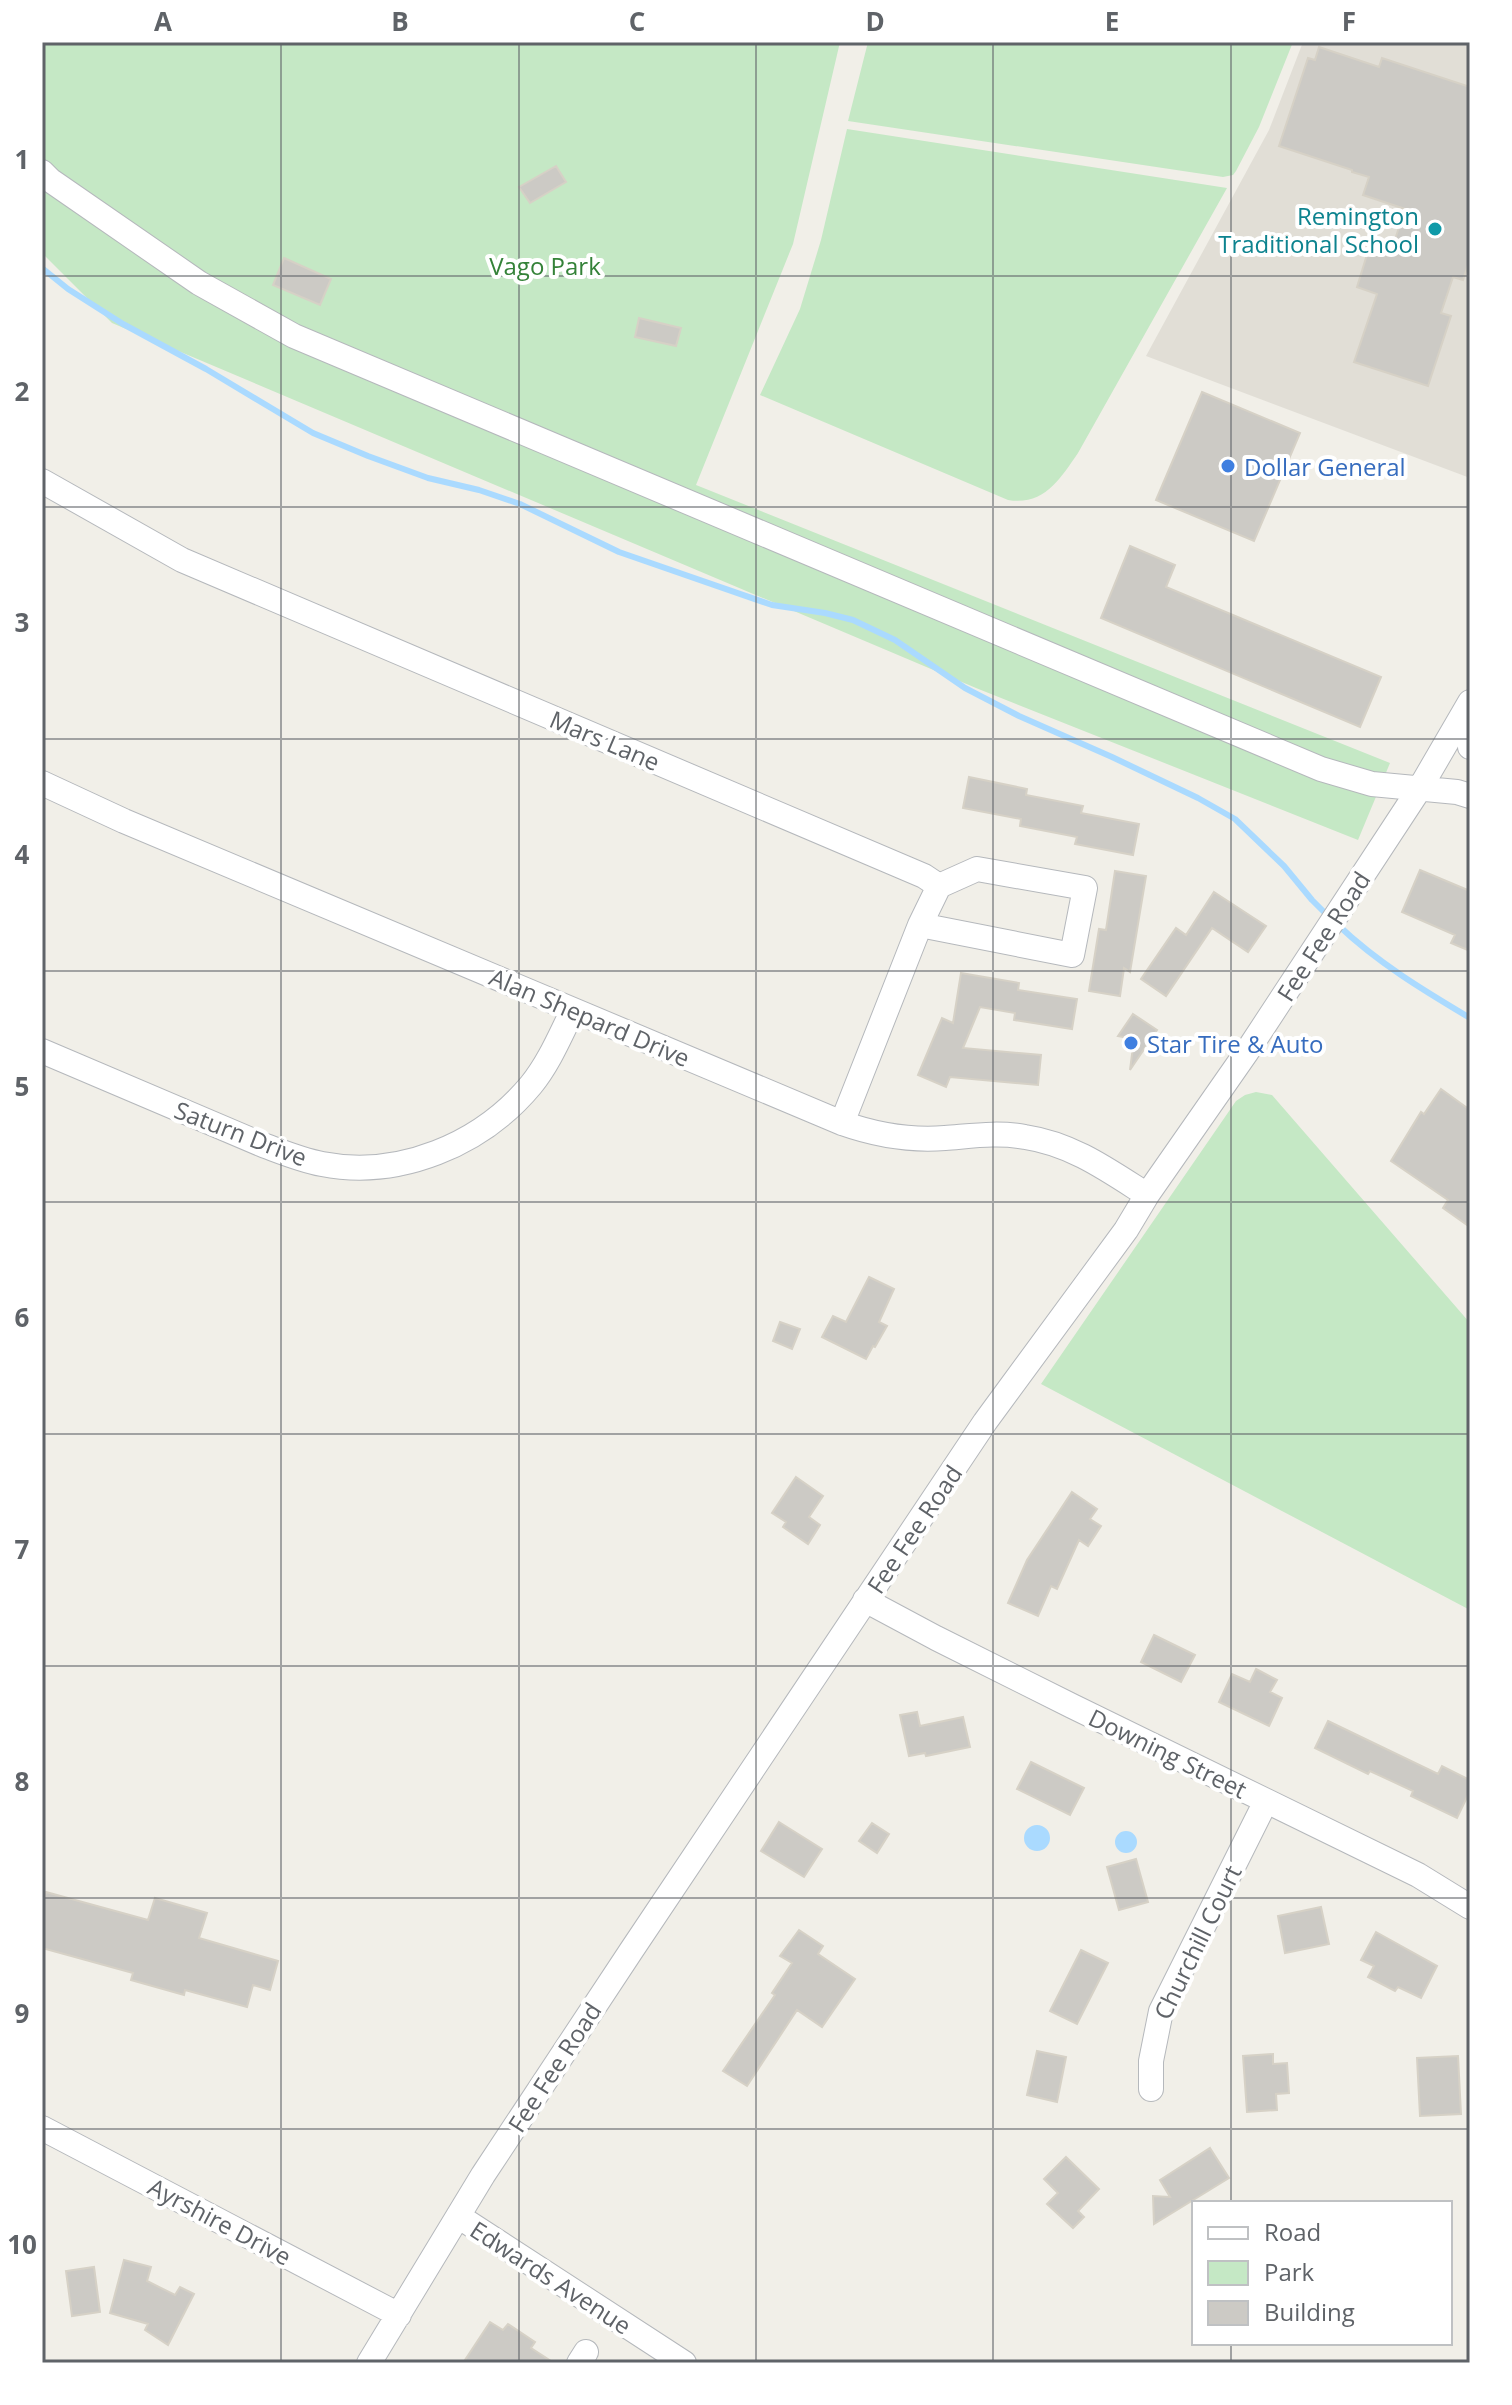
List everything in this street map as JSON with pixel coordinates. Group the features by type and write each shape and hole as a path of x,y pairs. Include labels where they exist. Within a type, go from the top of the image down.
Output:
{"street":[{"path":"42,172 199,283 294,336 1321,769 1372,784 1470,796"},
{"name":"Mars Lane","path":"42,481 182,560 910,870 939,886"},
{"path":"1470,704 1470,747"},
{"name":"Fee Fee Road","path":"369,2363 509,2136 985,1422 1126,1230 1420,788 1470,704"},
{"name":"Alan Shepard Drive","path":"42,783 124,821 842,1123 905,1139 1009,1134 1045,1141 1084,1155 1147,1195"},
{"path":"842,1123 920,925 939,886 977,869 1085,888 1072,955 920,925"},
{"name":"Saturn Drive","path":"42,1051 300,1159 324,1164 374,1166 430,1156 468,1139 499,1118 532,1084 547,1063 573,1010"},
{"name":"Downing Street","path":"865,1600 936,1638 1418,1875 1470,1907"},
{"name":"Churchill Court","path":"1151,2089 1151,2061 1161,2011 1266,1801"},
{"name":"Ayrshire Drive","path":"42,2128 399,2315"},
{"name":"Edwards Avenue","path":"458,2216 684,2363"}],"shaded area":[{"path":"1303,42 1470,42 1470,478 1146,356 1269,130"}],"green space":[{"name":"Vago Park","path":"42,42 840,42 793,244 696,485 1390,763 1358,840 976,688 112,323 42,253"},
{"path":"868,42 1293,42 1259,127 1236,171 1223,177 848,121"},
{"path":"847,129 1227,188 1078,453 1057,481 1041,495 1021,501 1008,500 760,395 800,309 821,240"},
{"path":"1256,1092 1272,1095 1470,1323 1470,1610 1041,1384 1236,1101"}],"water":[{"path":"1037,1825 1046,1829 1050,1838 1046,1847 1037,1851 1028,1847 1024,1838 1028,1829"},
{"path":"1122,1831 1130,1831 1137,1842 1130,1853 1122,1853 1115,1846 1115,1838"}],"building":[{"name":"Remington Traditional School","path":"1319,47 1379,67 1382,58 1470,87 1470,259 1463,280 1453,277 1441,313 1451,316 1428,386 1354,362 1377,294 1357,287 1369,248 1390,255 1405,209 1363,195 1369,177 1279,146 1308,58 1315,60"},
{"path":"556,166 566,182 530,203 519,187"},
{"path":"284,258 331,279 320,305 273,285"},
{"path":"639,318 681,328 676,346 635,337"},
{"name":"Dollar General","path":"1202,392 1300,433 1254,541 1156,500"},
{"path":"1130,546 1175,565 1166,587 1381,677 1360,727 1101,618"},
{"path":"969,777 1027,789 1026,795 1083,806 1081,813 1139,824 1133,855 1075,844 1077,837 1020,826 1021,819 963,808"},
{"path":"1420,870 1470,891 1470,951 1451,943 1455,935 1402,912"},
{"path":"1115,871 1146,876 1130,972 1124,968 1120,996 1089,991 1099,929 1106,930"},
{"path":"1214,892 1266,926 1248,952 1212,928 1166,996 1141,979 1176,928 1186,935"},
{"path":"961,973 1019,983 1018,990 1077,999 1072,1029 1014,1020 1015,1013 980,1007 963,1048 1041,1055 1038,1085 950,1077 946,1087 918,1075 942,1018 953,1023"},
{"path":"1133,1014 1157,1030 1130,1070 1134,1039 1118,1036"},
{"path":"1441,1089 1470,1110 1470,1227 1443,1208 1448,1200 1391,1161 1421,1112 1424,1114"},
{"path":"869,1277 894,1289 879,1322 887,1326 866,1359 822,1337 833,1316 846,1322"},
{"path":"780,1322 800,1329 792,1349 773,1341"},
{"path":"796,1477 823,1496 809,1517 820,1525 808,1544 783,1527 786,1522 772,1513"},
{"path":"1072,1492 1097,1509 1090,1519 1101,1526 1088,1546 1079,1540 1057,1589 1051,1586 1038,1616 1008,1603 1027,1560"},
{"path":"1154,1635 1195,1655 1181,1682 1141,1662"},
{"path":"1256,1669 1277,1680 1270,1692 1282,1698 1269,1726 1219,1702 1232,1674 1250,1682"},
{"path":"917,1712 920,1726 963,1717 970,1747 926,1756 925,1753 909,1756 900,1715"},
{"path":"1328,1721 1438,1774 1442,1766 1470,1780 1470,1791 1457,1818 1411,1796 1413,1791 1370,1771 1368,1774 1315,1748"},
{"path":"1031,1762 1084,1788 1070,1815 1017,1789"},
{"path":"779,1822 822,1849 804,1877 761,1851"},
{"path":"872,1823 889,1834 877,1853 859,1841"},
{"path":"1136,1859 1148,1902 1119,1910 1107,1867"},
{"path":"46,1892 148,1920 155,1898 207,1913 199,1938 278,1961 270,1990 253,1985 247,2007 185,1990 184,1995 131,1980 133,1973 42,1948 42,1906"},
{"path":"1321,1907 1329,1944 1285,1953 1278,1916"},
{"path":"799,1930 823,1946 818,1954 855,1979 822,2027 797,2010 747,2086 723,2071 775,1995 772,1993 792,1963 780,1956"},
{"path":"1376,1932 1437,1966 1421,1998 1398,1987 1395,1991 1368,1977 1374,1966 1361,1960"},
{"path":"1081,1950 1108,1963 1077,2024 1050,2011"},
{"path":"1037,2051 1066,2057 1057,2102 1027,2095"},
{"path":"1273,2054 1273,2064 1287,2063 1289,2093 1276,2094 1277,2110 1247,2112 1243,2056"},
{"path":"1458,2056 1461,2114 1420,2116 1417,2058"},
{"path":"1210,2148 1229,2178 1154,2224 1153,2196 1170,2197 1160,2180"},
{"path":"1066,2157 1099,2189 1078,2211 1084,2217 1073,2228 1047,2204 1058,2193 1044,2179"},
{"path":"124,2260 151,2267 147,2281 175,2295 180,2287 194,2294 168,2345 145,2330 148,2324 110,2313"},
{"path":"94,2267 100,2312 72,2316 66,2271"},
{"path":"490,2322 503,2330 508,2324 535,2342 531,2348 554,2363 463,2363"}],"waterway":[{"path":"42,268 68,289 123,324 313,433 428,478 520,504 619,552 772,605 853,620 895,640 965,688 1198,798 1235,819 1284,866 1330,918"},
{"path":"1338,925 1385,964 1470,1018"}],"place":[{"name":"Remington Traditional School","path":"1435,229"},
{"name":"Dollar General","path":"1228,466"},
{"name":"Star Tire & Auto","path":"1131,1043"}]}
